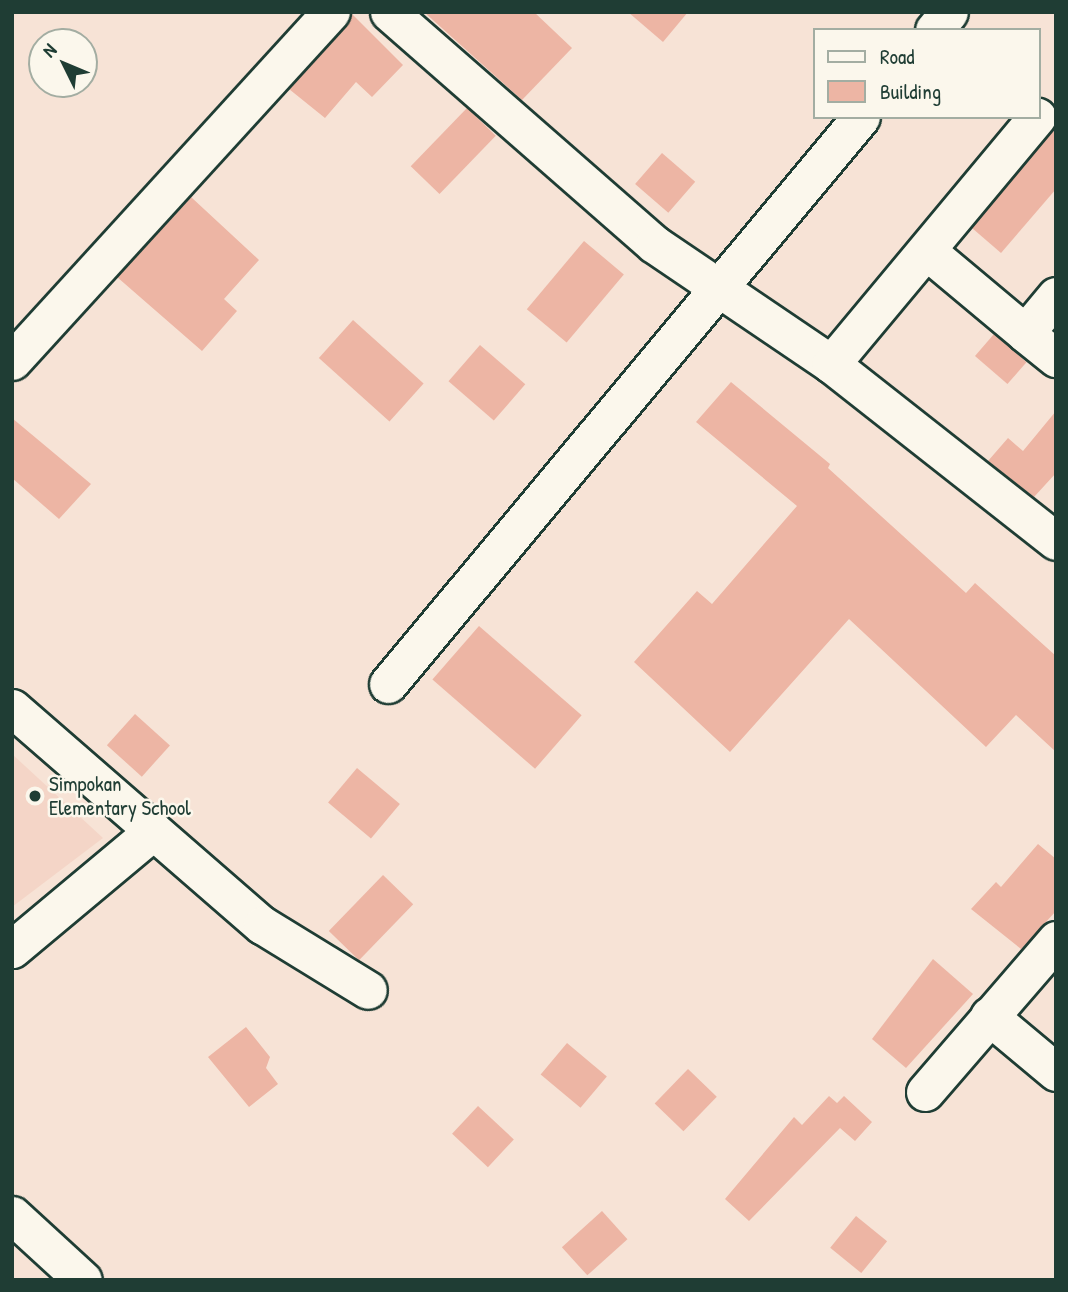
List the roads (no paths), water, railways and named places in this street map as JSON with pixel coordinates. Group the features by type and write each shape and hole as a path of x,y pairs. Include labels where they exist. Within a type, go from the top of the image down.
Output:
{"street":[{"path":"12,361 331,12"},
{"path":"389,12 654,244 831,364 1052,530"},
{"path":"936,28 949,12"},
{"path":"1040,114 1056,94"},
{"path":"388,684 859,119"},
{"path":"831,364 1036,119"},
{"path":"927,251 1056,358"},
{"path":"1025,333 1056,296"},
{"path":"12,708 293,948 368,990"},
{"path":"12,949 153,831"},
{"path":"925,1092 1056,940"},
{"path":"989,1016 1056,1072"},
{"path":"12,1215 83,1280"}],"place":[{"name":"Simpokan Elementary School","path":"35,796"}]}
